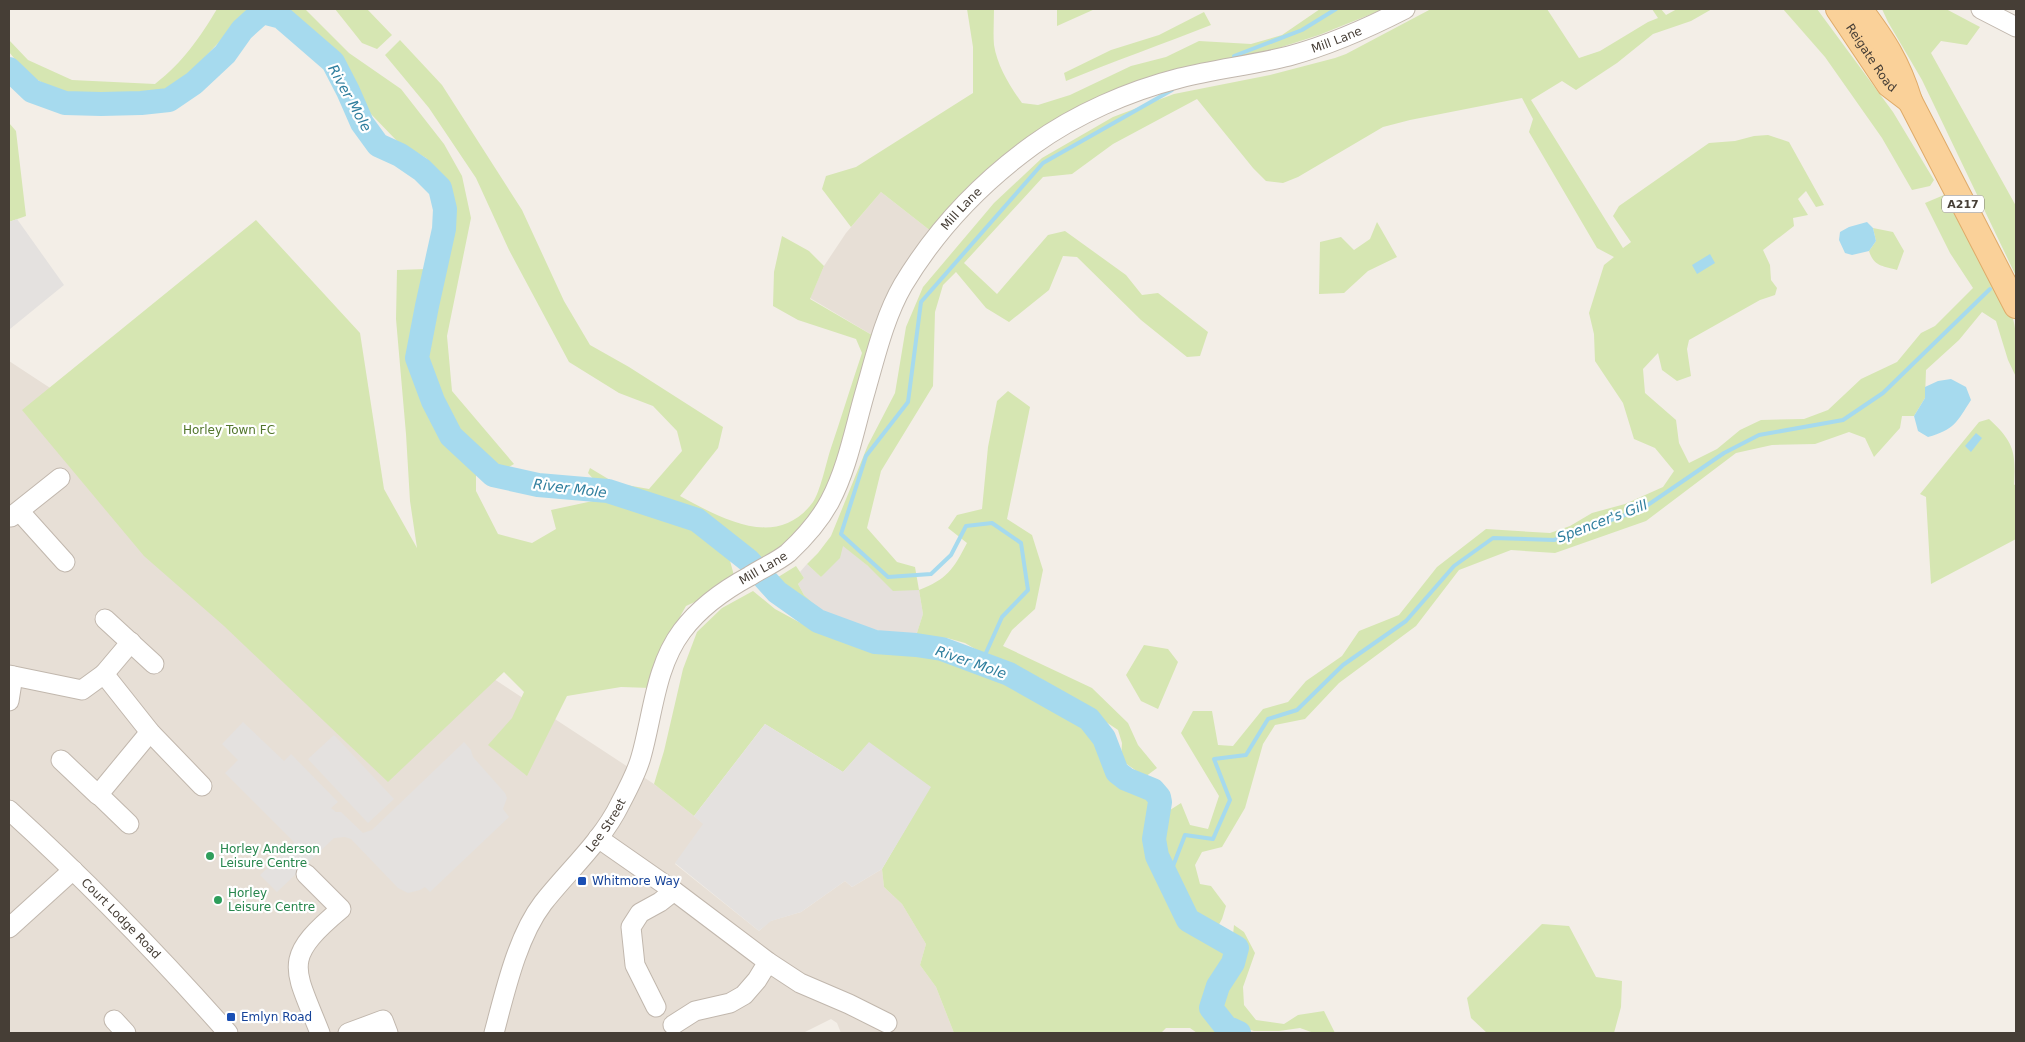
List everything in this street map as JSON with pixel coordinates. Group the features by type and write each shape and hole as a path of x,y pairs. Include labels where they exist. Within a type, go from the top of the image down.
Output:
{"main road":[{"name":"Reigate Road","path":"1838,9 1889,85 1910,101"},
{"name":"Reigate Road","path":"1860,9 1887,46 1902,74 1910,101 2016,306"}],"street":[{"name":"Mill Lane","path":"700,609 788,552 817,521 829,502 841,473 882,334 903,286 925,252 956,213 1006,166 1036,143 1082,116 1136,92 1183,77 1291,56 1368,28 1405,9"},
{"path":"1981,9 2016,27"},
{"path":"60,478 14,515 66,562"},
{"name":"Lee Street","path":"494,1033 515,961 525,935 541,905 598,838 618,808 641,759 664,662 680,634 700,609"},
{"path":"105,618 154,664"},
{"path":"9,701 11,675 82,690 104,674 131,642"},
{"path":"104,674 150,732 202,786"},
{"path":"99,795 150,732"},
{"path":"60,760 129,824"},
{"name":"Court Lodge Road","path":"9,810 73,870 179,978 228,1033"},
{"path":"598,838 674,891 768,962 800,983 887,1024"},
{"path":"9,928 73,870"},
{"path":"306,874 341,909 308,940 298,957 297,965 300,980 320,1033"},
{"path":"656,1008 635,965 631,927 640,913 660,902 674,891"},
{"path":"673,1025 695,1011 730,1003 744,995 768,962"},
{"path":"348,1033 384,1020 388,1033"}],"shaded area":[{"path":"881,192 932,232 877,338 810,298 824,266 846,233"},
{"path":"17,219 64,285 10,329 9,222"},
{"path":"9,361 654,784 704,824 675,864 759,931 770,921 801,912 845,881 852,887 882,869 884,887 902,904 926,944 920,965 936,987 954,1033 841,1033 837,1023 831,1019 803,1033 9,1033"},
{"path":"843,545 868,566 919,590 923,614 916,636 895,634 854,625 815,610 816,606 804,595 798,584 804,578 800,572 807,564 821,577"},
{"path":"243,722 284,761 291,754 338,802 331,808 336,812 341,812 363,833 372,830 464,742 471,750 473,757 505,793 507,798 503,809 509,817 430,892 425,887 408,893 398,888 351,839 345,837 334,838 277,892 260,875 294,842 225,773 238,760 222,744"},
{"path":"765,724 843,772 869,742 931,787 882,869 852,887 845,881 801,912 771,921 759,931 675,863 703,824 694,816"},
{"path":"334,735 394,799 368,823 308,759"}],"green space":[{"path":"217,9 259,9 250,13 222,39 185,78 160,92 107,95 66,94 29,76 9,52 9,40 28,60 72,80 155,84 190,50"},
{"path":"279,9 305,9 349,53 401,89 444,144 462,176 471,218 447,336 452,391 514,464 499,473 465,442 443,409 428,363 439,276 452,218 447,186 426,158 397,141 369,112 351,74 342,62 301,21"},
{"path":"335,9 367,9 392,35 377,49 362,43"},
{"path":"967,9 994,9 994,45 1001,68 1022,103 1038,105 1070,95 1131,66 1166,57 1199,41 1251,44 1282,35 1320,9 1384,9 1319,35 1263,53 1091,102 932,232 881,192 851,227 822,189 826,176 856,167 973,93 973,47"},
{"path":"1057,9 1095,9 1057,26"},
{"path":"1431,9 1547,9 1579,58 1600,51 1658,18 1652,9 1661,9 1666,15 1677,9 1712,9 1691,21 1653,34 1617,63 1576,90 1562,81 1531,100 1623,248 1631,242 1613,216 1619,206 1709,143 1735,141 1754,136 1768,135 1789,142 1824,205 1816,207 1806,191 1798,199 1808,215 1793,218 1794,226 1763,250 1770,265 1771,280 1777,288 1775,295 1760,300 1689,340 1687,349 1691,376 1677,381 1662,370 1658,353 1643,369 1645,393 1676,420 1679,443 1689,463 1717,449 1740,430 1761,420 1804,419 1828,410 1861,379 1897,362 1921,333 1935,326 1973,288 1950,253 1925,203 1944,195 2000,300 2007,305 2014,324 2016,335 2016,377 2008,360 1996,321 1982,312 1959,340 1926,370 1925,398 1914,416 1902,416 1900,428 1874,457 1865,438 1849,432 1815,444 1772,445 1736,453 1646,521 1555,553 1511,550 1459,570 1416,626 1339,683 1305,719 1275,725 1263,744 1245,808 1222,847 1202,852 1195,865 1200,884 1211,886 1226,906 1216,930 1198,920 1179,885 1163,844 1167,812 1181,803 1190,825 1208,829 1219,796 1181,733 1193,711 1212,711 1218,745 1233,746 1263,709 1288,702 1306,681 1342,656 1359,631 1399,615 1437,567 1486,529 1550,533 1570,526 1592,513 1625,504 1663,487 1674,471 1655,448 1634,439 1623,403 1595,361 1594,334 1589,313 1604,265 1614,257 1597,248 1529,132 1533,119 1522,98 1383,127 1298,177 1283,183 1266,181 1253,168 1197,99 1113,144 1072,174 1043,177 964,263 997,294 1048,235 1065,231 1126,275 1142,295 1158,293 1208,332 1200,356 1187,357 1141,320 1077,257 1063,256 1049,290 1009,322 986,308 956,272 943,285 935,312 933,386 881,471 867,528 897,562 915,567 919,590 893,591 868,566 843,546 840,558 821,577 807,564 831,536 868,445 895,393 906,327 923,287 994,203 1042,158 1113,117 1174,94 1270,75 1335,58"},
{"path":"1783,9 1817,9 1893,112 1934,180 1930,186 1912,190 1882,138 1825,57"},
{"path":"1882,9 1946,9 1980,27 1967,45 1941,41 1931,53 2016,206 2016,276 1922,80"},
{"path":"1204,12 1211,25 1066,81 1064,73 1111,50 1159,35"},
{"path":"400,40 442,85 522,210 564,301 590,345 629,367 723,427 718,448 680,496 713,513 748,526 766,527 783,525 799,517 813,502 823,478 862,353 856,339 798,320 773,306 774,272 782,236 809,251 824,266 810,299 877,338 839,474 800,536 761,560 714,526 675,505 596,482 588,473 590,468 615,483 649,489 682,451 677,431 653,406 619,393 569,362 509,250 476,178 429,108 385,55"},
{"path":"9,123 16,131 26,216 9,222"},
{"name":"Horley Town FC","path":"256,220 360,333 384,489 417,548 410,501 396,319 397,270 427,269 415,326 412,366 442,440 476,475 476,491 498,534 532,543 556,529 551,510 602,499 686,522 729,557 736,583 686,606 668,638 651,688 621,687 567,696 527,776 488,745 512,718 524,692 504,672 388,782 224,626 144,556 22,410"},
{"path":"1377,222 1397,257 1368,271 1344,293 1319,294 1320,242 1341,237 1354,250 1370,239"},
{"path":"1873,228 1893,232 1904,251 1897,270 1880,265 1871,256 1869,251 1876,241"},
{"path":"1008,391 1030,407 1007,519 1032,535 1043,570 1035,609 1012,630 1003,646 1092,688 1128,723 1138,745 1157,768 1145,777 1121,760 1122,743 1118,730 1040,678 994,660 965,643 947,638 916,636 923,614 919,590 943,577 958,560 967,543 948,528 957,515 982,509 988,447 997,401"},
{"path":"1989,419 2004,434 2014,456 2016,539 1931,584 1926,497 1920,494 1979,422"},
{"path":"796,566 804,578 798,584 804,595 816,606 815,610 798,601 775,579"},
{"path":"753,591 775,609 808,627 849,643 887,652 928,652 998,678 1036,695 1086,722 1103,747 1111,771 1122,783 1149,798 1151,810 1148,833 1149,846 1161,881 1177,915 1190,929 1224,947 1229,960 1207,997 1204,1012 1212,1028 1218,1033 1197,1033 1190,1028 1166,1028 1161,1033 954,1033 936,987 920,965 926,944 902,904 884,887 882,869 930,787 869,743 843,772 765,724 694,816 654,784 664,751 683,669 697,632 722,608"},
{"path":"1144,645 1168,649 1178,662 1158,709 1141,701 1126,675"},
{"path":"1542,924 1569,926 1596,977 1622,981 1621,1007 1614,1033 1487,1033 1471,1018 1467,998"},
{"path":"1234,925 1244,932 1255,953 1243,987 1244,1005 1256,1020 1284,1024 1298,1015 1324,1011 1335,1033 1314,1033 1300,1028 1279,1031 1254,1031 1230,1023 1219,1006 1222,988 1238,971 1244,950 1233,935"}],"water":[{"path":"1867,222 1873,228 1876,241 1869,251 1852,255 1845,253 1839,240 1840,232 1849,227"},
{"path":"1710,254 1715,263 1697,274 1692,265"},
{"path":"1951,379 1966,387 1971,400 1954,424 1944,431 1928,437 1918,431 1914,416 1925,398 1925,387 1938,381"},
{"path":"1976,433 1982,438 1971,452 1965,446"}],"waterway":[{"name":"River Mole","path":"259,9 262,12"},
{"path":"1234,56 1302,30 1336,9"},
{"name":"River Mole","path":"9,69 32,91 65,103 141,103 169,100 194,83 225,54 242,30 262,12 281,17 333,62 362,123 378,145 400,155 422,170 440,188 445,209 444,229 417,358 433,401 451,436 493,475 538,485 608,491 697,520 749,561 777,592 818,621 875,642 942,649 1009,674 1089,719 1104,738 1117,772 1126,779 1153,790 1159,797 1160,802 1154,839 1157,856 1188,920 1237,948 1233,963 1218,986 1211,1008 1226,1027 1239,1033"},
{"path":"981,664 1002,617 1028,590 1021,543 992,523 966,526 951,555 931,574 888,577 841,534 866,456 908,402 921,302 1043,163 1172,90"},
{"name":"Spencer's Gill","path":"1168,879 1185,835 1213,839 1230,800 1214,759 1246,755 1268,719 1297,710 1343,665 1406,621 1454,566 1493,538 1554,540 1642,509 1724,453 1759,435 1843,420 1883,393 1990,289"}],"place":[{"name":"Horley Anderson Leisure Centre","path":"210,856"},
{"name":"Whitmore Way","path":"582,881"},
{"name":"Horley Leisure Centre","path":"218,900"},
{"name":"Emlyn Road","path":"231,1017"}]}
